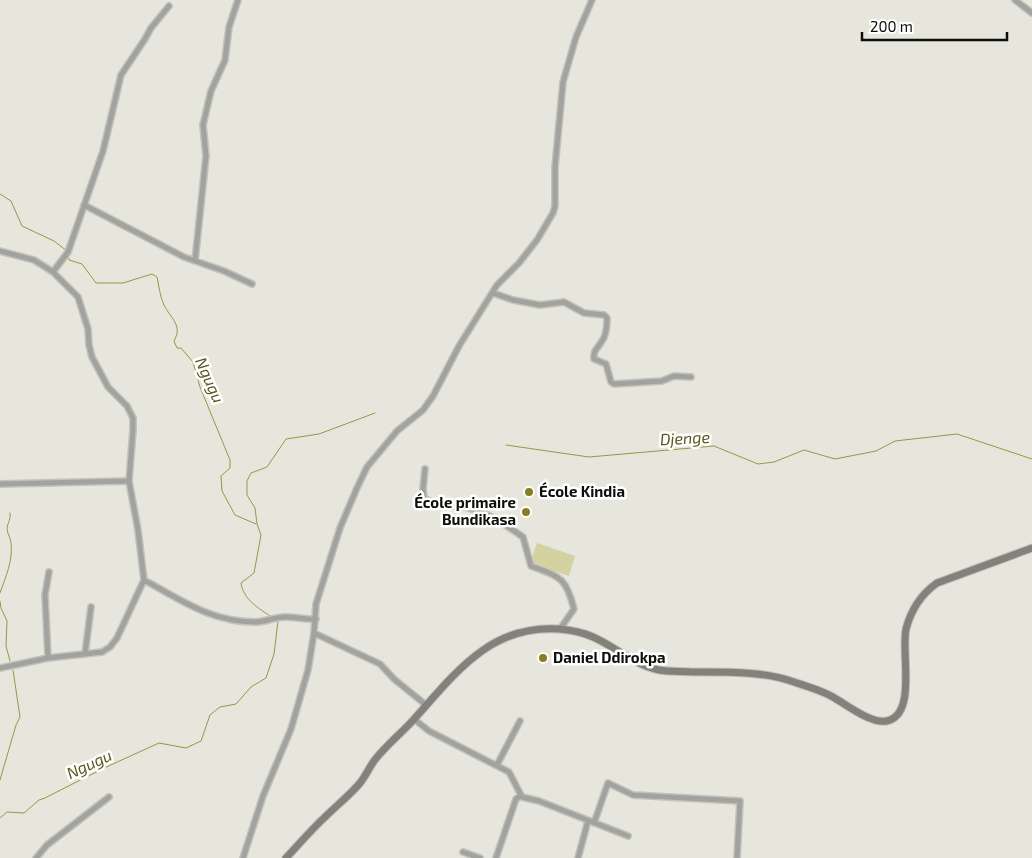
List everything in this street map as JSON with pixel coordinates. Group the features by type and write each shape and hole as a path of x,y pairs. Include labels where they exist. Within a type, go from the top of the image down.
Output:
{"main road":[{"path":"286,858 314,827 360,783 375,760 466,662 487,647 515,634 543,629 578,632 594,637 644,667 662,671 740,673 788,680 830,695 869,717 880,721 890,720 901,711 906,697 906,631 912,612 920,598 937,583 1032,548"}],"street":[{"path":"195,261 206,156 203,125 211,91 225,60 229,28 238,0"},
{"path":"243,858 263,796 291,728 308,670 316,619 316,604 340,528 360,481 368,467 397,430 423,410 433,396 459,346 498,285 537,240 553,213 555,206 555,167 564,82 576,37 592,0"},
{"path":"1015,0 1032,13"},
{"path":"53,272 68,252 103,151 121,74 151,28 169,6"},
{"path":"84,205 184,258 224,271 252,284"},
{"path":"0,251 34,260 53,272 78,297 88,329 92,357 108,387 127,406 132,418 133,430 129,481 138,530 144,580 116,638 110,647 102,652 48,658 0,668"},
{"path":"493,293 513,300 540,305 564,302 584,313 607,318 603,341 595,348 594,359 606,364 609,379 614,384 662,381 674,376 691,377"},
{"path":"425,469 424,498 432,503 469,508 501,522 523,537 530,566 556,575 563,581 570,594 574,609 560,629"},
{"path":"0,484 129,481"},
{"path":"48,658 45,595 49,572"},
{"path":"144,580 205,614 231,620 264,622 284,617 304,620 316,619"},
{"path":"85,654 91,607"},
{"path":"314,633 380,664 394,679 426,705"},
{"path":"414,719 429,731 508,772 522,797 539,801 628,836"},
{"path":"496,765 520,721"},
{"path":"578,858 608,783 634,795 740,801 737,858"},
{"path":"496,858 516,799 521,795"},
{"path":"36,858 47,845 110,797"},
{"path":"463,852 480,858"}],"shaded area":[{"path":"537,543 575,556 569,576 530,563"}],"waterway":[{"name":"Ngugu","path":"0,194 11,201 22,226 54,241 67,251"},
{"name":"Ngugu","path":"68,255 69,260 82,264 96,283 123,283 152,274 157,277 163,302 177,326 174,341 177,348 181,348 193,362 200,387 230,460 230,468 221,476 222,491 235,515 256,524"},
{"path":"272,617 248,599 241,583 254,573 261,535 257,524 255,508 247,495 247,481 251,473 267,467 286,439 319,434 375,413"},
{"name":"Djenge","path":"506,445 589,457 714,446 758,464 774,462 804,450 835,459 876,451 895,441 957,434 1032,459"},
{"path":"0,593 11,556 11,541 7,528 10,513"},
{"path":"0,601 7,621 6,646 10,661"},
{"name":"Ngugu","path":"0,818 7,812 24,813 39,800 159,743 186,748 201,741 210,715 220,707 236,704 251,687 266,678 274,654 278,621"},
{"path":"0,780 20,717 13,670"}],"place":[{"name":"École Kindia","path":"529,492"},
{"name":"École primaire Bundikasa","path":"526,512"},
{"name":"Daniel Ddirokpa","path":"543,658"}]}
